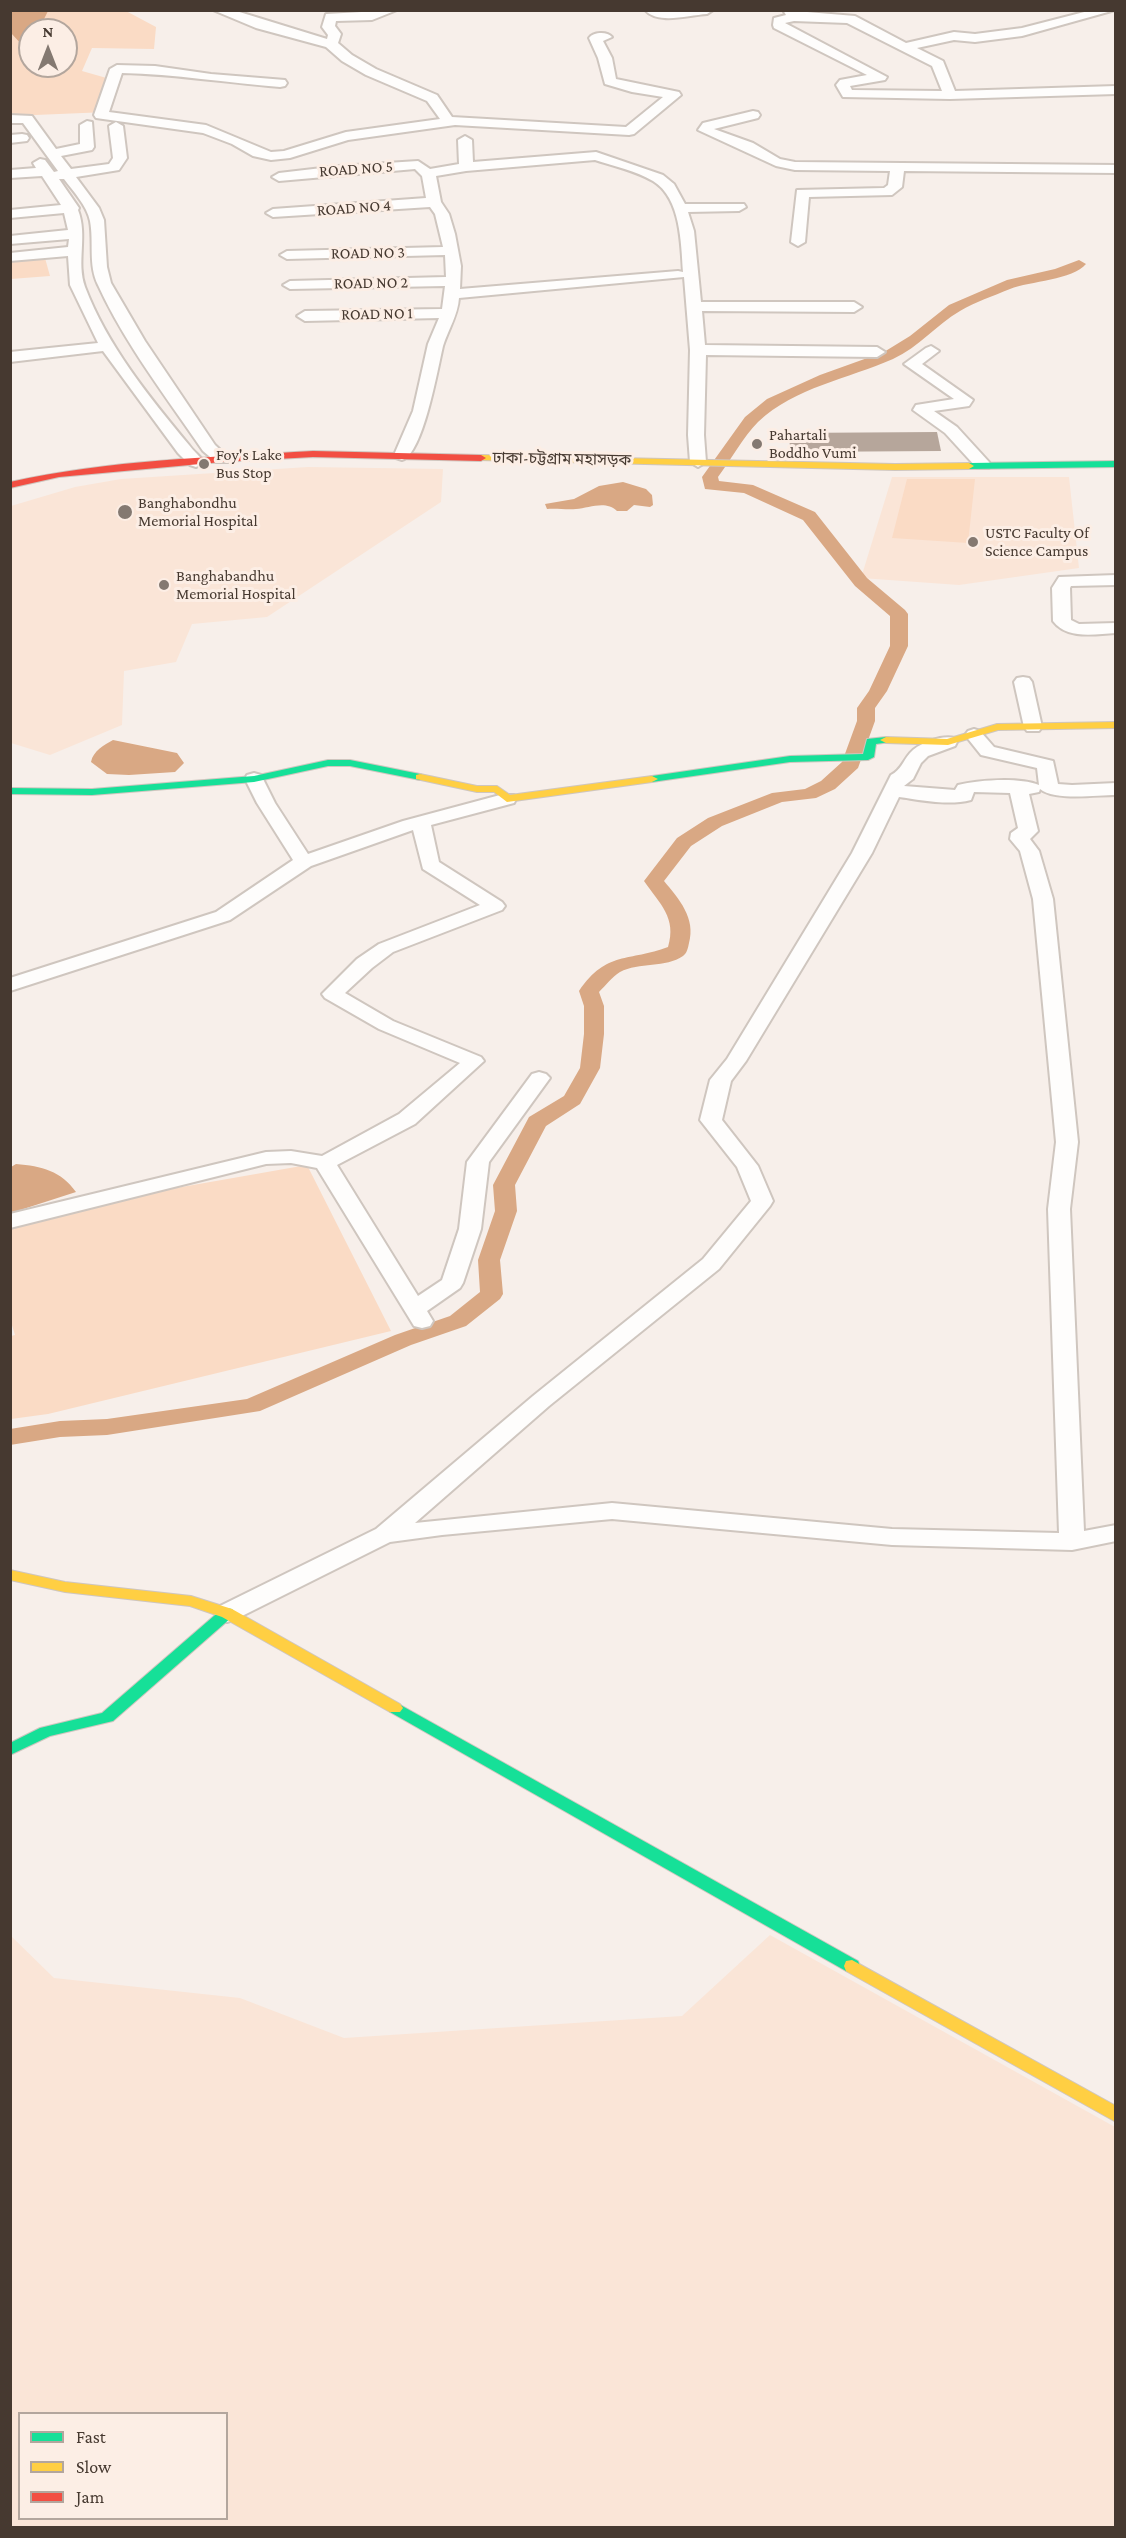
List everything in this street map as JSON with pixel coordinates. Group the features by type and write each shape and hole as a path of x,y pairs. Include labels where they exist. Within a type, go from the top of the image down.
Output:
{"main road":[{"name":"ঢাকা-চট্টগ্রাম মহাসড়ক","path":"10,485 59,474 302,454 895,467 1116,464"},
{"path":"10,791 92,792 254,779 328,763 350,763 477,789 497,789 507,799 790,759 868,757 871,741 900,739 948,742 997,728 1116,725"},
{"path":"10,1575 65,1587 190,1601 227,1613 1116,2115"},
{"path":"10,1750 30,1738 61,1728 92,1724 107,1717 227,1613"}],"street":[{"path":"219,10 261,26 331,44 347,58 370,72 432,98 446,120 452,122"},
{"path":"331,44 335,34 328,27 331,17 372,16 391,10"},
{"path":"651,10 656,14 662,14 707,10"},
{"path":"904,47 954,36 975,38 1022,32 1109,10"},
{"path":"950,94 938,64 850,19 792,14 791,20 779,21 779,25 880,77 845,83 843,85 848,94 950,94 1116,90"},
{"path":"280,83 155,70 117,69 101,115 206,129 237,141 258,153 271,156 285,155 346,136 452,122 632,130 674,95 632,88 610,81 605,58 595,38 606,37"},
{"path":"753,115 708,126 705,130 748,146 784,165 1116,169"},
{"path":"17,119 24,144 72,208 76,234 74,271 77,286 91,318 108,346 184,450 196,462"},
{"path":"17,119 52,154 92,208 97,220 100,267 104,283 150,361 209,448 222,459"},
{"path":"52,154 87,147 87,125"},
{"path":"10,174 67,174 109,169 118,164 120,158 116,126"},
{"path":"465,140 466,167"},
{"path":"402,455 421,411 436,345 451,305 454,267 449,251 448,234 442,213 434,202 429,175 433,172 466,167 588,155 606,157 658,178 676,197 687,231 695,306 698,350 696,435 703,462"},
{"name":"ROAD NO 5","path":"279,177 418,165 429,175"},
{"path":"798,242 802,193 887,192 895,187 897,167"},
{"name":"ROAD NO 4","path":"273,213 434,202"},
{"path":"680,208 739,207"},
{"path":"10,214 72,208"},
{"path":"10,240 76,234"},
{"path":"10,257 75,251"},
{"name":"ROAD NO 3","path":"287,255 449,251"},
{"name":"ROAD NO 2","path":"290,285 451,287 678,275"},
{"path":"695,306 854,307"},
{"name":"ROAD NO 1","path":"305,316 448,313"},
{"path":"10,357 108,346"},
{"path":"698,350 877,352"},
{"path":"931,351 912,364 965,400 963,403 922,408 921,410 951,430 983,465"},
{"path":"1116,580 1065,581 1062,588 1062,621 1065,625 1072,628 1116,628"},
{"path":"1023,682 1033,727"},
{"path":"974,735 988,751 1046,765 1049,788"},
{"path":"227,1613 385,1535 541,1401 711,1264 762,1201 747,1166 711,1120 721,1080 736,1060 852,871 898,779 906,776 913,759 925,748 948,742"},
{"path":"254,779 266,803 304,862"},
{"path":"893,790 925,795 964,796 970,787 1049,788 1072,791 1116,789"},
{"path":"1018,787 1028,831 1021,833 1020,839 1029,850 1043,899 1067,1142 1059,1209 1072,1542"},
{"path":"10,985 223,916 304,862 421,823 507,799"},
{"path":"10,1221 266,1158 291,1157 325,1163 407,1119 474,1061 386,1025 332,994 384,949 417,933 469,919 495,906 430,865 421,823"},
{"path":"325,1163 418,1315 452,1283 470,1229 478,1162 539,1078"},
{"path":"385,1535 442,1527 612,1511 892,1538 1072,1542 1116,1533"}],"shaded area":[{"path":"10,11 126,11 156,27 154,49 92,48 82,71 110,79 107,112 11,116"},
{"path":"10,11 48,11 44,18 18,18 18,41 11,33"},
{"path":"45,258 50,276 11,279 11,261"},
{"name":"Banghabandhu Memorial Hospital","path":"308,467 443,469 441,502 267,617 192,624 176,662 124,671 122,725 50,755 11,743 11,506 75,487 121,479"},
{"name":"USTC Faculty Of Science Campus","path":"892,477 1069,477 1079,568 959,585 861,578"},
{"path":"907,479 975,479 968,543 892,538"},
{"path":"623,482 646,489 652,495 653,505 650,507 634,505 627,511 617,511 603,505 573,509 547,509 545,504 574,499 599,486"},
{"path":"113,740 177,753 184,763 175,772 107,774 91,762 96,752"},
{"path":"16,1164 34,1166 57,1174 76,1192 11,1213 11,1167"},
{"path":"307,1165 391,1331 48,1414 11,1419 11,1336 15,1335 11,1322 11,1217"},
{"path":"10,1935 54,1978 240,1998 344,2038 682,2016 770,1935 1115,2127 1115,2527 11,2527"}],"building":[{"path":"937,432 941,451 791,452 788,433"}],"waterway":[{"path":"10,1437 60,1429 107,1427 252,1406 403,1340 458,1321 492,1294 489,1260 506,1211 504,1185 537,1122 573,1100 590,1068 594,1034 594,1006 589,991 613,968 636,960 677,951 681,930 678,913 654,881 684,842 715,822 779,797 809,794 828,785 851,764 866,721 866,708 878,691 899,646 899,614 861,582 809,516 747,488 711,486 710,477 751,420 773,402 826,378 889,355 915,339 954,308 1012,283 1060,272 1079,264"}],"traffic: fast":[{"path":"969,466 1116,464"},
{"path":"652,779 790,759 868,757 871,741 886,740"},
{"path":"10,791 92,792 254,779 328,763 350,763 420,777"},
{"path":"10,1750 46,1732 107,1717 227,1613"},
{"path":"395,1708 852,1966"}],"traffic: slow":[{"path":"481,458 895,467 969,466"},
{"path":"886,740 948,742 997,727 1116,725"},
{"path":"420,777 477,789 497,789 507,799 652,779"},
{"path":"10,1575 65,1587 191,1601 227,1613 395,1708"},
{"path":"852,1966 1116,2115"}],"traffic: jam":[{"path":"10,485 59,474 222,459 313,454 481,458"}],"place":[{"name":"Pahartali Boddho Vumi","path":"757,444"},
{"name":"Foy's Lake Bus Stop","path":"204,464"},
{"name":"Banghabondhu Memorial Hospital","path":"125,512"},
{"name":"USTC Faculty Of Science Campus","path":"973,542"},
{"name":"Banghabandhu Memorial Hospital","path":"164,585"}]}
